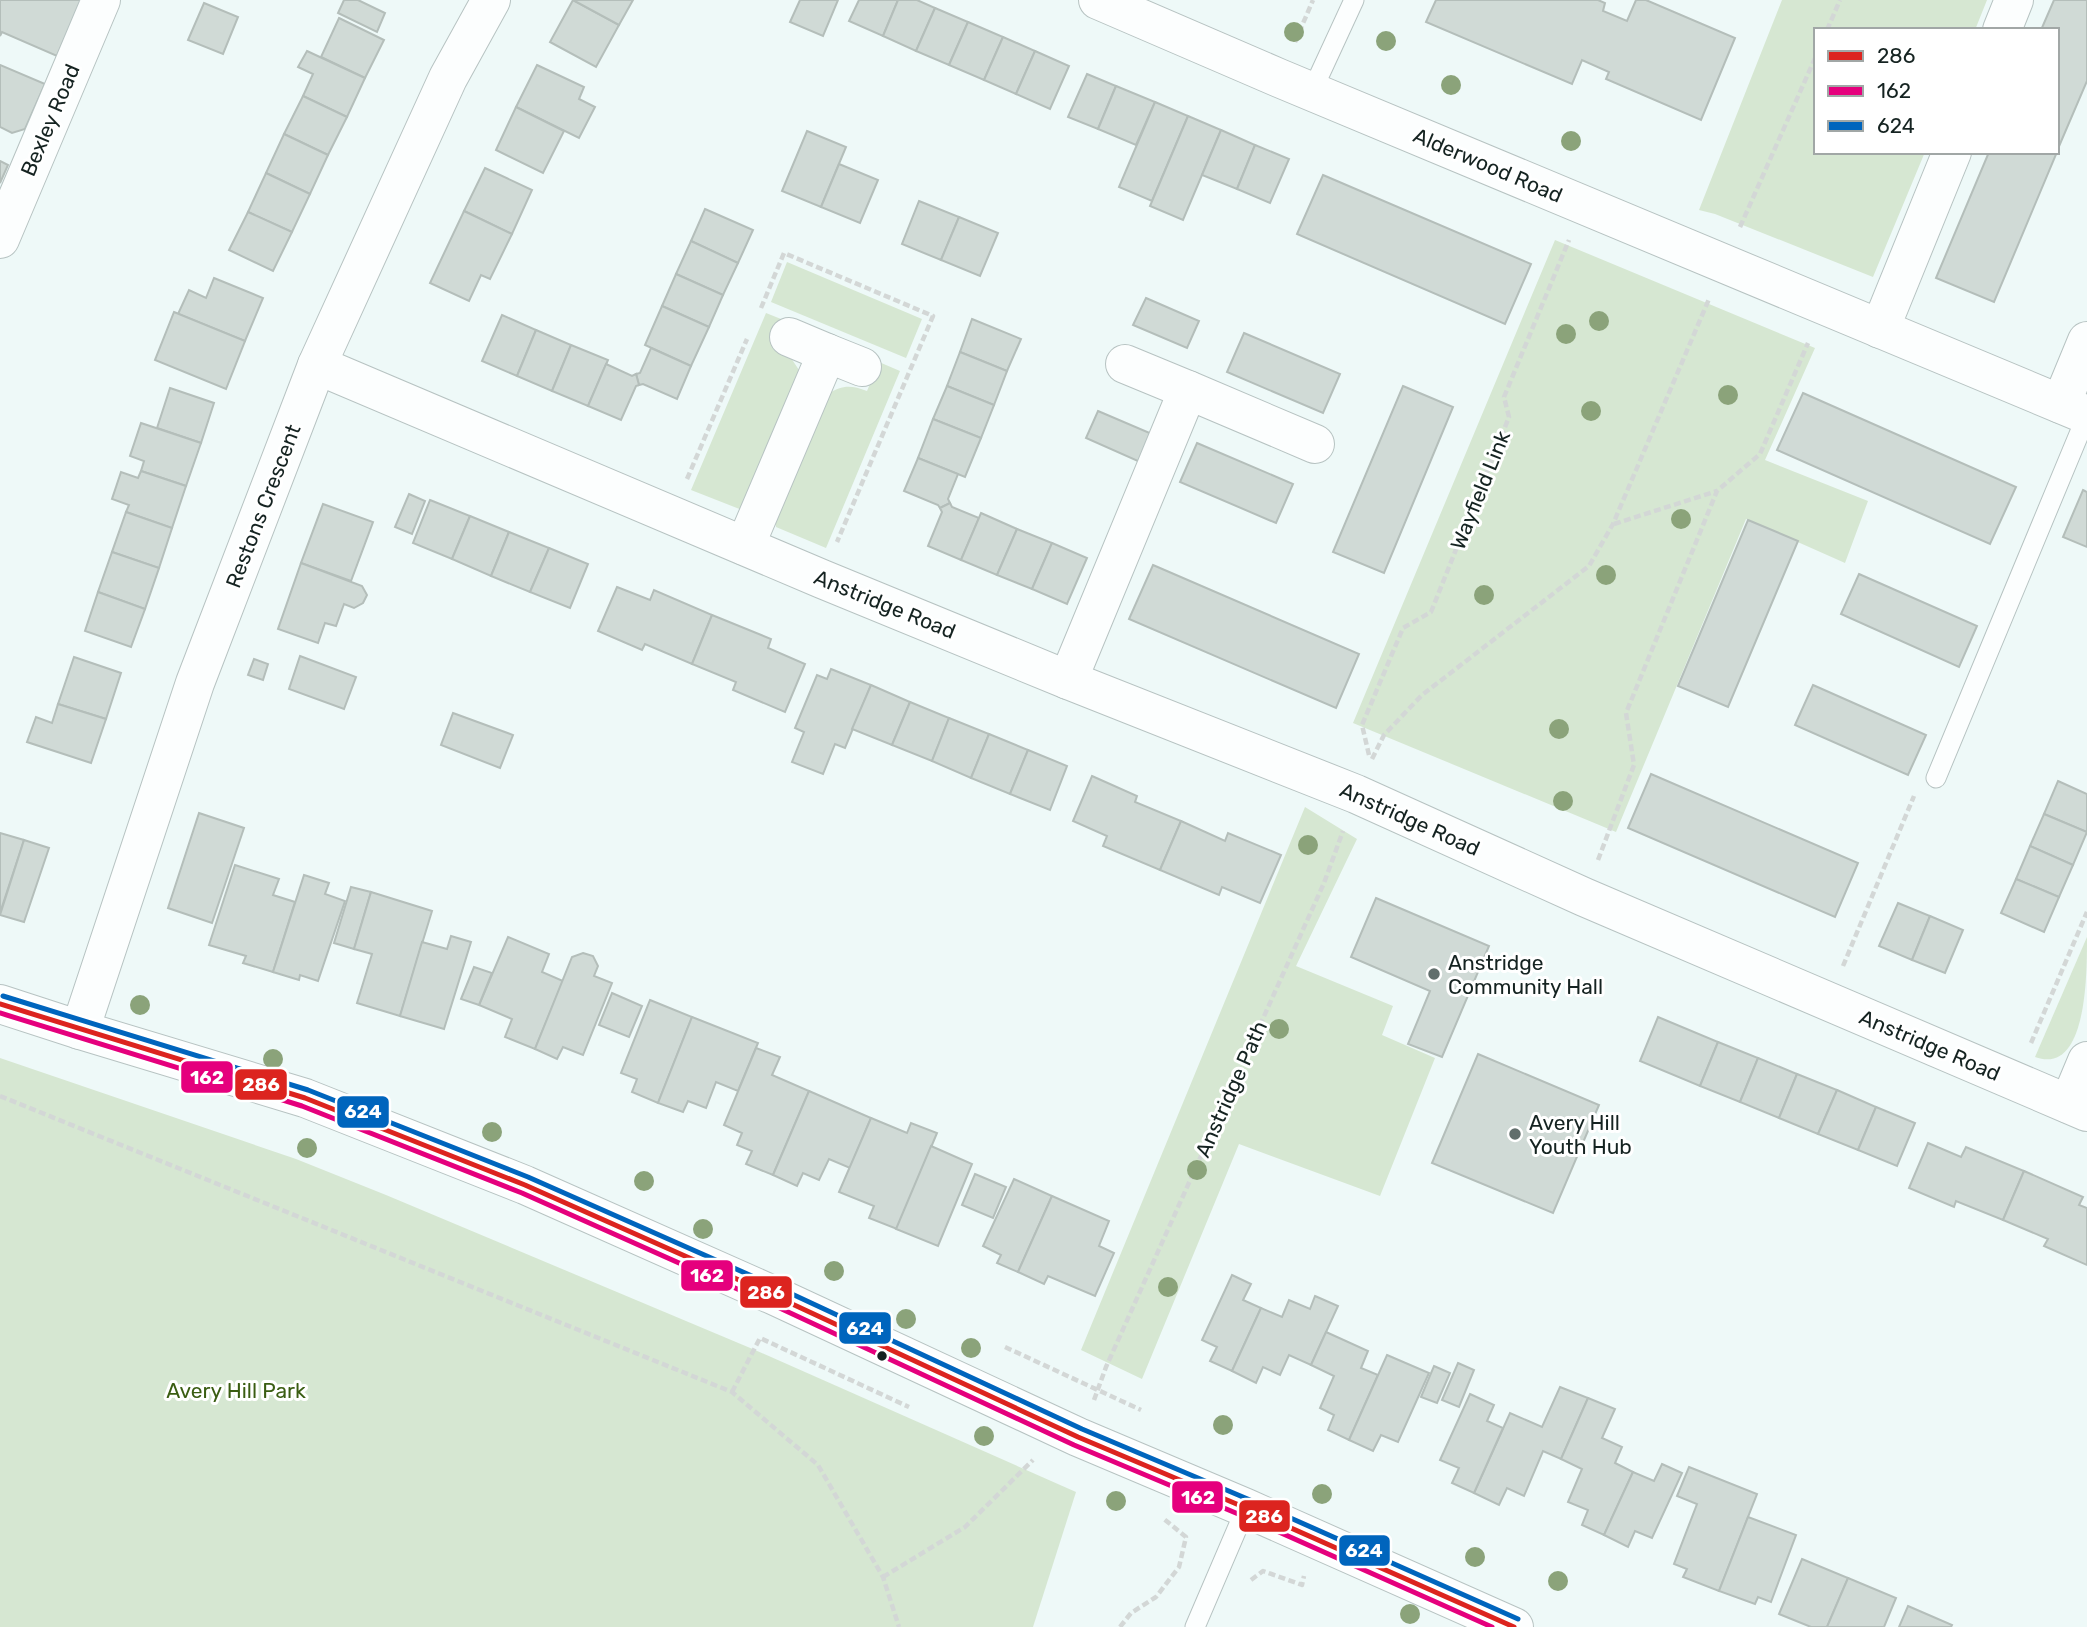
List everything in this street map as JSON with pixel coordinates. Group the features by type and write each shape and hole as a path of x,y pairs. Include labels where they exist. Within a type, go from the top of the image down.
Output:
{"street":[{"name":"Bexley Road","path":"0,239 100,0"},
{"name":"Restons Crescent","path":"80,1030 195,682 317,365 448,78 491,0"},
{"name":"Alderwood Road","path":"1098,0 2078,411"},
{"path":"2003,28 2014,0"},
{"path":"1880,329 1951,154"},
{"path":"789,337 862,368"},
{"path":"2078,411 2087,341"},
{"path":"745,546 827,353"},
{"path":"1125,364 1315,444"},
{"name":"Anstridge Road","path":"317,365 1068,680 1356,794 1584,897 2078,1108 2087,1061"},
{"path":"1068,680 1188,390"},
{"path":"0,1004 305,1098 525,1185 775,1296 1078,1437 1514,1627"}],"lane":[{"path":"1312,92 1354,0"},
{"path":"1936,778 2078,411"},
{"path":"1195,1627 1246,1508"}],"path":[{"path":"1828,28 1840,0"},
{"path":"1384,736 1422,695 1589,566 1613,524 1814,61"},
{"name":"Wayfield Link","path":"1371,762 1362,725 1403,628 1431,612 1509,417 1504,397 1584,205"},
{"path":"1613,524 1717,491 1760,454 1824,306"},
{"path":"1584,897 1634,765 1626,713 1717,491"},
{"path":"1828,1001 1914,796 1936,778"},
{"name":"Anstridge Path","path":"1091,1408 1106,1367 1324,883 1346,821"},
{"path":"2015,1081 2087,912"},
{"path":"0,1096 732,1392 818,1465 883,1577 899,1627"},
{"path":"732,1392 760,1338 909,1407"},
{"path":"1005,1347 1141,1410"},
{"path":"883,1577 965,1527 1035,1459"},
{"path":"1161,1517 1186,1537 1193,1538"},
{"path":"1120,1627 1131,1613 1156,1597 1180,1567 1186,1537"},
{"path":"1255,1562 1263,1571 1301,1585 1306,1567"},
{"path":"1246,1583 1263,1571"}],"green space":[{"path":"1782,0 1987,0 1976,28 1814,28 1814,154 1924,154 1873,277 1699,210"},
{"path":"1555,240 1815,348 1765,460 1868,501 1845,563 1746,519 1616,832 1353,723"},
{"path":"787,262 922,319 906,358 771,302"},
{"path":"766,313 786,321 774,350 791,358 799,370 742,510 691,490"},
{"path":"879,362 900,371 826,548 776,527 775,520 828,394 847,387 867,391"},
{"path":"1305,807 1357,839 1296,966 1393,1006 1382,1035 1435,1058 1380,1196 1239,1144 1142,1379 1081,1350"},
{"path":"2087,937 2084,997 2074,1037 2065,1052 2052,1059 2035,1057"},
{"name":"Avery Hill Park","path":"0,1058 296,1159 386,1195 755,1350 1076,1492 1033,1627 0,1627"}],"building":[{"path":"0,0 82,0 57,56 2,32 0,36"},
{"path":"344,0 358,0 385,13 377,32 338,13"},
{"path":"573,0 619,25 596,67 550,42"},
{"path":"573,0 633,0 619,25"},
{"path":"800,0 838,0 823,36 790,22"},
{"path":"859,0 898,0 883,36 849,21"},
{"path":"898,0 917,0 935,8 916,51 883,36"},
{"path":"1436,0 1598,0 1605,3 1603,11 1627,21 1636,0 1646,0 1735,38 1701,120 1606,79 1609,72 1582,60 1572,84 1426,22"},
{"path":"2054,0 2087,0 2087,81 2059,146 2059,28 2042,28"},
{"path":"204,3 238,17 223,54 188,40"},
{"path":"935,8 968,22 949,65 916,51"},
{"path":"339,18 384,40 365,78 321,57"},
{"path":"968,22 1003,37 984,80 949,65"},
{"path":"1003,37 1035,51 1016,94 984,80"},
{"path":"307,51 365,78 347,117 303,96 313,74 298,67"},
{"path":"1035,51 1069,66 1050,109 1016,94"},
{"path":"0,65 45,84 25,129 12,133 0,127"},
{"path":"537,65 584,87 579,99 595,107 579,138 516,107"},
{"path":"1087,74 1116,86 1098,129 1068,117"},
{"path":"1116,86 1155,102 1136,145 1098,129"},
{"path":"303,96 347,117 328,155 284,134"},
{"path":"1155,102 1188,116 1152,201 1119,187"},
{"path":"516,107 564,131 543,173 496,150"},
{"path":"1188,116 1221,130 1183,220 1150,206"},
{"path":"1221,130 1255,145 1237,189 1202,175"},
{"path":"807,131 846,147 821,207 782,191"},
{"path":"284,134 328,155 310,194 266,173"},
{"path":"1255,145 1289,159 1270,203 1237,189"},
{"path":"1988,154 2056,154 1994,302 1936,278"},
{"path":"0,161 8,165 0,183"},
{"path":"839,164 878,180 860,223 821,207"},
{"path":"485,168 532,190 512,234 464,211"},
{"path":"266,173 310,194 292,232 248,212"},
{"path":"1323,175 1531,264 1505,324 1297,234"},
{"path":"919,201 959,217 941,260 902,244"},
{"path":"705,209 753,230 738,263 691,241"},
{"path":"464,211 512,234 490,279 481,275 469,301 430,283"},
{"path":"248,212 292,232 273,271 229,250"},
{"path":"959,217 998,233 980,276 941,260"},
{"path":"691,241 738,263 723,295 676,274"},
{"path":"676,274 723,295 709,327 662,306"},
{"path":"214,278 263,298 245,341 178,314 189,290 206,298"},
{"path":"1146,298 1199,321 1187,348 1133,325"},
{"path":"662,306 709,327 691,366 645,345"},
{"path":"174,312 245,341 226,389 155,360"},
{"path":"502,315 536,330 517,376 482,361"},
{"path":"972,319 1021,339 1007,371 960,352"},
{"path":"536,330 571,345 552,391 517,376"},
{"path":"1244,333 1340,374 1323,413 1227,372"},
{"path":"571,345 608,360 588,406 552,391"},
{"path":"651,348 691,366 677,399 643,384 639,385 636,374 640,373"},
{"path":"960,352 1007,371 994,405 947,386"},
{"path":"606,364 632,376 636,374 639,385 636,386 621,420 588,406"},
{"path":"947,386 994,405 981,438 933,419"},
{"path":"1403,386 1453,407 1384,573 1333,552"},
{"path":"170,388 214,403 201,443 157,428"},
{"path":"1803,393 2016,487 1990,544 1777,450"},
{"path":"1098,411 1152,434 1140,462 1086,438"},
{"path":"933,419 981,438 965,477 918,458"},
{"path":"141,423 201,443 186,486 141,471 144,461 130,456"},
{"path":"1197,443 1293,484 1276,523 1180,482"},
{"path":"918,458 958,474 948,499 950,503 940,508 904,491"},
{"path":"141,471 186,486 172,528 126,512 129,505 112,499 121,472 138,478"},
{"path":"2083,490 2087,492 2087,547 2063,537"},
{"path":"409,494 425,501 412,534 395,527"},
{"path":"430,500 470,516 452,559 413,543"},
{"path":"950,503 952,507 979,518 961,560 928,546 942,512 940,508"},
{"path":"323,504 373,522 351,581 301,563"},
{"path":"126,512 172,528 159,568 112,552"},
{"path":"981,513 1017,529 997,575 961,560"},
{"path":"470,516 509,532 491,576 452,559"},
{"path":"1748,520 1798,541 1728,707 1678,686"},
{"path":"1017,529 1052,543 1032,589 997,575"},
{"path":"509,532 549,548 530,592 491,576"},
{"path":"1052,543 1087,558 1067,604 1032,589"},
{"path":"549,548 588,564 570,608 530,592"},
{"path":"112,552 159,568 145,609 98,592"},
{"path":"301,563 362,586 367,595 363,603 354,608 344,604 336,626 325,623 318,643 278,629"},
{"path":"1153,565 1359,654 1336,708 1129,619"},
{"path":"1859,574 1977,626 1959,667 1841,614"},
{"path":"617,587 650,600 654,590 712,615 692,664 645,644 642,650 598,631"},
{"path":"98,592 145,609 131,647 85,631"},
{"path":"712,615 771,639 768,648 805,664 785,712 733,690 736,682 692,664"},
{"path":"300,656 356,677 344,709 289,689"},
{"path":"74,657 121,673 106,719 58,704"},
{"path":"254,659 268,664 263,680 248,675"},
{"path":"831,669 871,685 845,748 835,744 823,774 792,762 804,732 795,728 817,675 827,679"},
{"path":"871,685 910,702 892,745 852,729"},
{"path":"1813,685 1926,735 1908,775 1795,725"},
{"path":"910,702 949,718 932,761 892,745"},
{"path":"58,704 106,719 91,763 27,742 36,717 52,723"},
{"path":"453,713 513,735 500,768 441,745"},
{"path":"949,718 989,734 971,778 932,761"},
{"path":"989,734 1028,750 1010,794 971,778"},
{"path":"1028,750 1067,766 1050,810 1010,794"},
{"path":"1651,774 1858,863 1835,917 1628,828"},
{"path":"1092,776 1137,796 1135,802 1181,821 1160,870 1103,846 1107,836 1073,821"},
{"path":"2058,781 2087,794 2087,832 2044,814"},
{"path":"199,813 244,828 212,923 168,908"},
{"path":"2044,814 2087,832 2073,865 2030,846"},
{"path":"1181,821 1225,841 1228,833 1281,855 1260,903 1222,887 1219,895 1160,870"},
{"path":"0,833 24,840 0,913"},
{"path":"24,840 49,848 24,922 0,915"},
{"path":"2030,846 2073,865 2059,897 2016,879"},
{"path":"235,865 279,879 273,895 295,902 273,972 243,963 246,956 209,945"},
{"path":"304,875 329,883 325,894 345,901 318,981 300,975 299,980 273,972"},
{"path":"2016,879 2059,897 2044,932 2001,913"},
{"path":"351,887 371,892 354,949 334,943"},
{"path":"371,892 432,911 400,1016 357,1003 372,954 354,949"},
{"name":"Anstridge Community Hall","path":"1376,898 1489,946 1442,1057 1408,1044 1430,991 1351,957"},
{"path":"1898,903 1930,916 1912,960 1879,946"},
{"path":"1930,916 1963,930 1945,973 1912,960"},
{"path":"451,936 471,942 444,1029 400,1016 422,942 447,949"},
{"path":"508,937 549,954 542,972 563,981 535,1049 505,1037 512,1019 479,1005"},
{"path":"583,953 593,956 598,966 594,976 612,983 583,1055 563,1047 557,1059 535,1049 572,957"},
{"path":"474,967 492,973 479,1005 461,999"},
{"path":"612,993 642,1006 629,1037 599,1025"},
{"path":"650,1000 692,1017 658,1103 632,1092 637,1079 621,1073"},
{"path":"692,1017 758,1043 738,1091 716,1082 706,1108 688,1101 683,1112 658,1103"},
{"path":"1658,1017 1718,1042 1700,1086 1640,1061"},
{"path":"1718,1042 1758,1058 1740,1102 1700,1086"},
{"path":"756,1048 780,1057 772,1075 809,1091 773,1175 746,1164 752,1151 737,1145 742,1133 724,1125"},
{"name":"Avery Hill Youth Hub","path":"1478,1054 1599,1105 1553,1213 1432,1163"},
{"path":"1758,1058 1797,1074 1779,1118 1740,1102"},
{"path":"1797,1074 1837,1090 1818,1134 1779,1118"},
{"path":"1837,1090 1876,1107 1858,1150 1818,1134"},
{"path":"809,1091 871,1118 850,1168 829,1159 819,1180 803,1173 797,1186 773,1175"},
{"path":"1876,1107 1915,1123 1897,1166 1858,1150"},
{"path":"871,1118 907,1133 911,1123 937,1133 897,1229 869,1218 874,1206 839,1192"},
{"path":"1928,1143 1961,1157 1966,1147 2024,1171 2003,1220 1956,1201 1954,1207 1909,1188"},
{"path":"931,1146 972,1164 938,1246 896,1229"},
{"path":"2024,1171 2083,1197 2079,1205 2087,1208 2087,1265 2044,1246 2048,1239 2003,1220"},
{"path":"975,1174 1006,1187 993,1218 962,1205"},
{"path":"1014,1179 1052,1196 1018,1272 997,1263 1001,1255 983,1246"},
{"path":"1052,1196 1109,1221 1099,1246 1114,1253 1095,1296 1048,1276 1044,1284 1018,1272"},
{"path":"1232,1275 1251,1284 1243,1300 1261,1308 1232,1371 1210,1361 1217,1347 1202,1340"},
{"path":"1315,1296 1338,1306 1311,1365 1289,1355 1280,1375 1263,1367 1256,1383 1232,1371 1261,1308 1282,1317 1289,1300 1310,1309"},
{"path":"1326,1332 1368,1351 1361,1368 1378,1375 1349,1440 1328,1430 1334,1415 1320,1408 1334,1376 1311,1365"},
{"path":"1387,1355 1429,1373 1398,1442 1381,1435 1373,1451 1349,1440"},
{"path":"1458,1363 1474,1370 1459,1407 1442,1400"},
{"path":"1434,1366 1450,1373 1437,1403 1421,1397"},
{"path":"1560,1387 1588,1398 1561,1459 1543,1451 1524,1496 1507,1488 1499,1505 1474,1493 1510,1413 1542,1427"},
{"path":"1470,1394 1494,1405 1487,1421 1503,1428 1474,1493 1452,1483 1459,1468 1440,1460"},
{"path":"1588,1398 1615,1409 1602,1438 1622,1447 1615,1463 1633,1472 1604,1535 1582,1525 1588,1510 1568,1502 1582,1469 1561,1459"},
{"path":"1662,1464 1682,1473 1652,1538 1635,1531 1628,1547 1604,1535 1633,1472 1654,1481"},
{"path":"1689,1467 1757,1494 1719,1591 1683,1577 1687,1569 1674,1564 1697,1504 1677,1496"},
{"path":"1748,1517 1796,1535 1771,1602 1758,1597 1755,1604 1719,1591"},
{"path":"1802,1559 1848,1578 1827,1627 1811,1627 1779,1614"},
{"path":"1848,1578 1896,1598 1884,1627 1827,1627"},
{"path":"1908,1606 1952,1625 1899,1627"}],"transit line":[{"name":"624","path":"3,996 308,1090 528,1177 779,1288 1082,1429 1518,1619"},
{"name":"286","path":"0,1004 305,1098 525,1185 775,1296 1078,1437 1514,1627"},
{"name":"162","path":"0,1013 302,1106 522,1193 771,1304 1074,1445 1243,1516 1492,1627"}],"place":[{"name":"Anstridge Community Hall","path":"1434,974"},
{"name":"Avery Hill Youth Hub","path":"1515,1134"}]}
